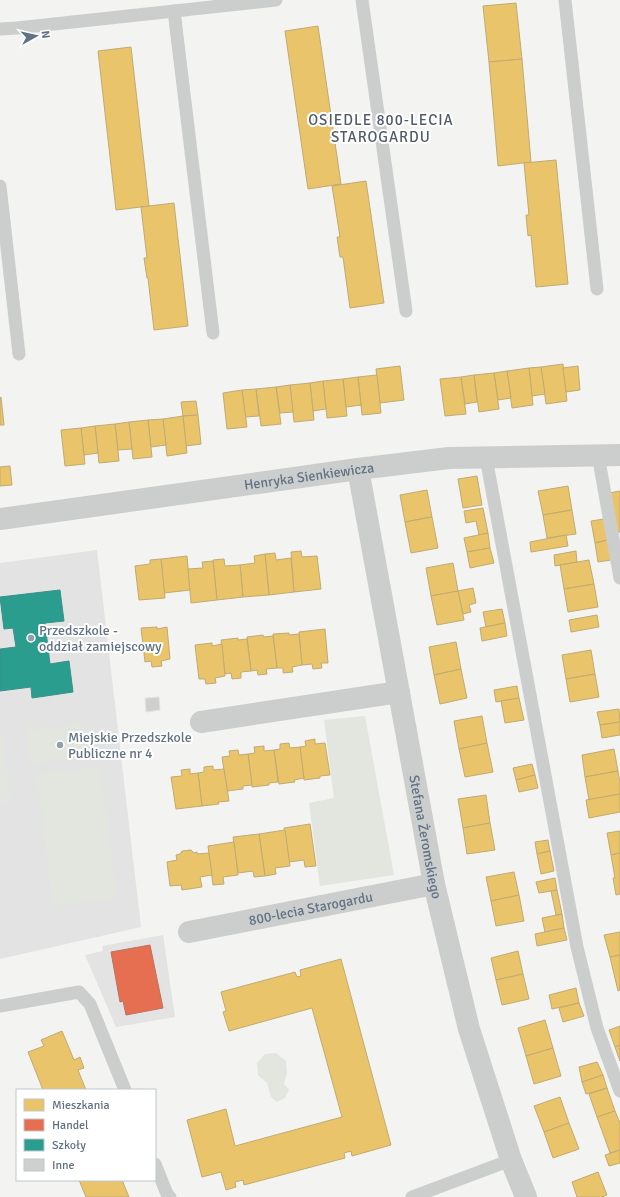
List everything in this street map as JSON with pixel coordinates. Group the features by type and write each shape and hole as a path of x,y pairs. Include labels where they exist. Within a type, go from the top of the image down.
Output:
{"street":[{"name":"Henryka Sienkiewicza","path":"0,519 358,469 449,458 620,454"},
{"name":"Stefana Żeromskiego","path":"358,469 434,884 468,1029 511,1160 526,1197"},
{"path":"201,722 399,692"},
{"name":"800-lecia Starogardu","path":"189,932 434,884"}],"lane":[{"path":"0,28 17,28 276,0"},
{"path":"362,0 406,311"},
{"path":"565,0 597,289"},
{"path":"174,11 213,333"},
{"path":"0,186 19,354"},
{"path":"598,455 620,578"},
{"path":"486,458 577,947 597,1028 620,1091"},
{"path":"0,1006 79,992 90,1004 125,1089"},
{"path":"412,1197 511,1160"},
{"path":"156,1166 167,1194 170,1197"}],"shaded area":[{"name":"Miejskie Przedszkole Publiczne nr 4","path":"97,550 141,927 0,959 0,563"},
{"path":"365,716 394,875 320,886 309,803 334,798 324,720"},
{"path":"82,724 86,757 30,764 26,731"},
{"path":"2,731 11,802 0,803 0,732"},
{"path":"100,767 117,898 53,906 36,775"},
{"path":"163,935 175,1017 116,1027 85,955 103,951 102,946"},
{"path":"276,1053 286,1061 287,1073 284,1084 289,1090 285,1098 277,1102 271,1097 267,1083 258,1075 257,1063 265,1054"}],"building: Mieszkania":[{"path":"516,3 522,59 489,62 483,6"},
{"path":"318,26 341,184 308,189 285,31"},
{"path":"131,47 149,206 116,210 98,51"},
{"path":"522,59 531,162 498,166 489,62"},
{"path":"556,160 568,284 536,287 531,235 528,236 526,215 529,215 524,163"},
{"path":"366,181 384,303 350,308 343,257 340,257 337,237 340,237 332,186"},
{"path":"174,203 188,326 154,330 148,278 144,258 147,258 141,207"},
{"path":"563,364 567,401 546,404 541,367"},
{"path":"400,366 404,400 380,403 376,369"},
{"path":"578,366 580,390 566,392 563,368"},
{"path":"541,367 545,394 532,396 529,368"},
{"path":"529,368 533,405 512,408 507,371"},
{"path":"507,371 511,398 498,400 494,373"},
{"path":"494,373 499,409 479,412 474,375"},
{"path":"377,375 381,413 362,415 358,377"},
{"path":"474,375 477,402 465,404 461,377"},
{"path":"358,377 361,405 346,407 343,379"},
{"path":"461,377 466,414 445,416 440,379"},
{"path":"343,379 347,416 327,418 323,381"},
{"path":"323,381 326,409 313,411 310,383"},
{"path":"310,383 314,420 294,422 290,385"},
{"path":"290,385 293,412 280,413 276,387"},
{"path":"276,387 281,424 261,426 256,389"},
{"path":"256,389 259,416 245,417 242,390"},
{"path":"242,390 247,427 227,429 223,393"},
{"path":"1,397 4,425 0,425"},
{"path":"196,401 198,415 183,416 181,402"},
{"path":"198,415 201,444 186,446 183,416"},
{"path":"183,416 187,453 167,456 163,419"},
{"path":"163,419 166,445 151,447 148,420"},
{"path":"148,420 152,457 133,459 129,422"},
{"path":"129,422 132,449 118,450 115,424"},
{"path":"115,424 119,461 99,463 95,426"},
{"path":"95,426 98,453 84,455 81,428"},
{"path":"81,428 85,464 65,466 61,430"},
{"path":"10,466 12,485 0,486 0,467"},
{"path":"477,476 482,505 463,508 458,479"},
{"path":"568,486 572,510 543,515 538,491"},
{"path":"427,490 432,517 405,522 400,495"},
{"path":"620,491 620,532 616,532 609,493"},
{"path":"483,508 488,533 479,535 476,521 466,523 464,511"},
{"path":"572,510 576,534 547,538 543,515"},
{"path":"432,517 438,548 411,553 405,522"},
{"path":"604,519 608,540 595,543 591,521"},
{"path":"488,533 490,548 467,552 464,538"},
{"path":"566,535 568,546 531,552 530,542"},
{"path":"608,540 611,560 598,562 595,543"},
{"path":"490,548 494,563 470,568 467,552"},
{"path":"301,551 302,557 317,556 321,589 294,592 291,552"},
{"path":"576,551 577,562 555,566 554,555"},
{"path":"275,553 276,560 291,558 294,592 269,595 265,554"},
{"path":"265,554 269,595 243,597 240,565 255,563 254,556"},
{"path":"187,556 190,590 164,593 161,559"},
{"path":"161,559 165,598 139,600 135,566 150,564 150,560"},
{"path":"224,559 225,566 240,565 243,597 217,600 213,560"},
{"path":"589,560 594,584 564,589 560,565"},
{"path":"213,561 217,600 191,603 188,569 203,568 202,562"},
{"path":"453,563 458,591 431,596 426,568"},
{"path":"594,584 598,607 568,612 564,589"},
{"path":"473,588 476,603 469,605 471,612 463,614 458,591"},
{"path":"458,591 464,620 437,625 431,596"},
{"path":"502,609 505,623 486,627 483,612"},
{"path":"597,615 599,627 571,632 569,620"},
{"path":"505,623 507,636 482,641 480,628"},
{"path":"157,627 157,629 167,627 170,659 161,661 162,666 152,667 151,661 145,662 141,628"},
{"path":"325,629 328,663 321,663 322,668 313,669 312,664 302,665 299,632"},
{"path":"289,633 289,635 299,634 302,665 292,667 293,672 283,673 283,668 277,668 273,634"},
{"path":"263,635 264,637 273,636 277,668 266,669 267,674 258,675 257,670 251,671 247,637"},
{"path":"238,638 238,640 247,639 251,671 241,672 241,678 232,679 231,673 225,674 221,640"},
{"path":"456,642 461,669 434,675 429,647"},
{"path":"212,643 212,646 222,644 225,676 215,678 216,683 206,684 205,679 199,679 195,645"},
{"path":"591,650 595,674 566,679 562,655"},
{"path":"461,669 467,698 440,704 434,675"},
{"path":"595,674 599,697 570,702 566,679"},
{"path":"517,686 519,698 496,702 494,690"},
{"path":"519,698 524,720 505,723 501,701"},
{"path":"619,709 620,722 600,725 597,712"},
{"path":"482,716 487,743 459,749 454,721"},
{"path":"620,722 620,735 602,738 600,725"},
{"path":"315,739 315,744 325,743 330,775 304,780 300,747 306,746 305,741"},
{"path":"289,743 290,748 300,747 304,778 294,780 295,782 279,784 274,750 280,749 280,744"},
{"path":"487,743 493,772 465,777 459,749"},
{"path":"264,746 264,751 274,750 278,782 269,783 269,785 252,787 248,754 255,753 254,747"},
{"path":"614,749 618,771 585,777 582,755"},
{"path":"238,750 239,755 248,754 252,785 243,786 243,789 227,791 222,757 230,756 229,751"},
{"path":"532,764 535,775 516,780 513,768"},
{"path":"213,766 213,770 224,769 229,801 202,806 198,773 204,772 204,767"},
{"path":"190,769 190,774 198,773 202,806 176,809 171,777 182,776 181,770"},
{"path":"618,771 620,794 589,800 585,777"},
{"path":"535,775 538,788 519,792 516,780"},
{"path":"620,794 620,812 589,818 586,800"},
{"path":"486,795 490,823 463,828 458,799"},
{"path":"490,823 495,850 467,854 463,828"},
{"path":"310,824 316,866 305,867 304,860 289,862 284,828"},
{"path":"285,830 290,866 275,868 276,874 265,876 259,834"},
{"path":"620,831 620,853 611,855 607,833"},
{"path":"259,834 265,876 254,877 253,871 238,873 233,837"},
{"path":"548,840 550,851 537,854 535,842"},
{"path":"234,842 238,875 223,877 224,884 213,885 208,846"},
{"path":"191,850 194,853 197,852 197,854 209,853 212,875 200,877 202,887 182,890 181,885 170,886 167,862 177,860 176,855 180,854 182,851"},
{"path":"550,851 554,871 541,874 537,854"},
{"path":"620,853 620,894 616,895 611,855"},
{"path":"514,872 519,895 491,901 486,877"},
{"path":"555,878 557,890 539,893 536,882"},
{"path":"557,890 562,914 556,915 551,891"},
{"path":"519,895 524,921 496,926 491,901"},
{"path":"562,914 564,928 545,932 542,918"},
{"path":"564,928 567,940 537,946 535,934"},
{"path":"620,932 620,955 610,957 604,935"},
{"path":"518,951 523,974 496,980 491,958"},
{"path":"620,955 620,990 618,991 610,957"},
{"path":"341,959 391,1145 352,1156 351,1151 344,1153 345,1158 244,1185 243,1180 235,1182 236,1187 226,1190 221,1172 202,1177 187,1120 226,1109 235,1146 342,1117 312,1008 229,1031 223,1012 226,1011 221,992 295,972 297,977 301,976 300,970"},
{"path":"523,974 529,999 502,1005 496,980"},
{"path":"576,988 579,1003 552,1009 549,995"},
{"path":"579,1003 584,1016 563,1022 559,1008"},
{"path":"545,1020 553,1048 526,1056 518,1028"},
{"path":"620,1026 620,1045 615,1047 609,1030"},
{"path":"62,1031 74,1060 80,1057 84,1068 78,1070 86,1089 43,1089 28,1052 44,1046 41,1040"},
{"path":"620,1045 620,1061 615,1047"},
{"path":"553,1048 561,1076 534,1084 526,1056"},
{"path":"597,1062 603,1075 582,1082 579,1067"},
{"path":"603,1075 607,1088 586,1094 582,1082"},
{"path":"607,1088 615,1111 597,1117 589,1094"},
{"path":"560,1097 569,1123 544,1132 534,1106"},
{"path":"615,1111 620,1123 620,1150 610,1153 597,1117"},
{"path":"569,1123 579,1149 553,1158 544,1132"},
{"path":"620,1150 620,1163 609,1166 605,1155"},
{"path":"598,1172 607,1195 602,1197 577,1197 572,1182"},
{"path":"79,1181 122,1181 129,1197 86,1197"}],"building: Handel":[{"path":"150,945 163,1008 126,1015 123,1001 120,1002 111,952"}],"building: Szkoły":[{"name":"Przedszkole - oddział zamiejscowy","path":"60,590 64,621 45,623 50,664 69,661 73,692 32,698 31,687 0,691 0,649 16,647 13,628 4,629 0,597"}],"building: Inne":[{"path":"159,697 160,710 146,712 145,698"}],"place":[{"name":"Przedszkole - oddział zamiejscowy","path":"31,638"},
{"name":"Miejskie Przedszkole Publiczne nr 4","path":"60,745"}],"district":[{"name":"OSIEDLE 800-LECIA STAROGARDU","path":"381,128"}]}
